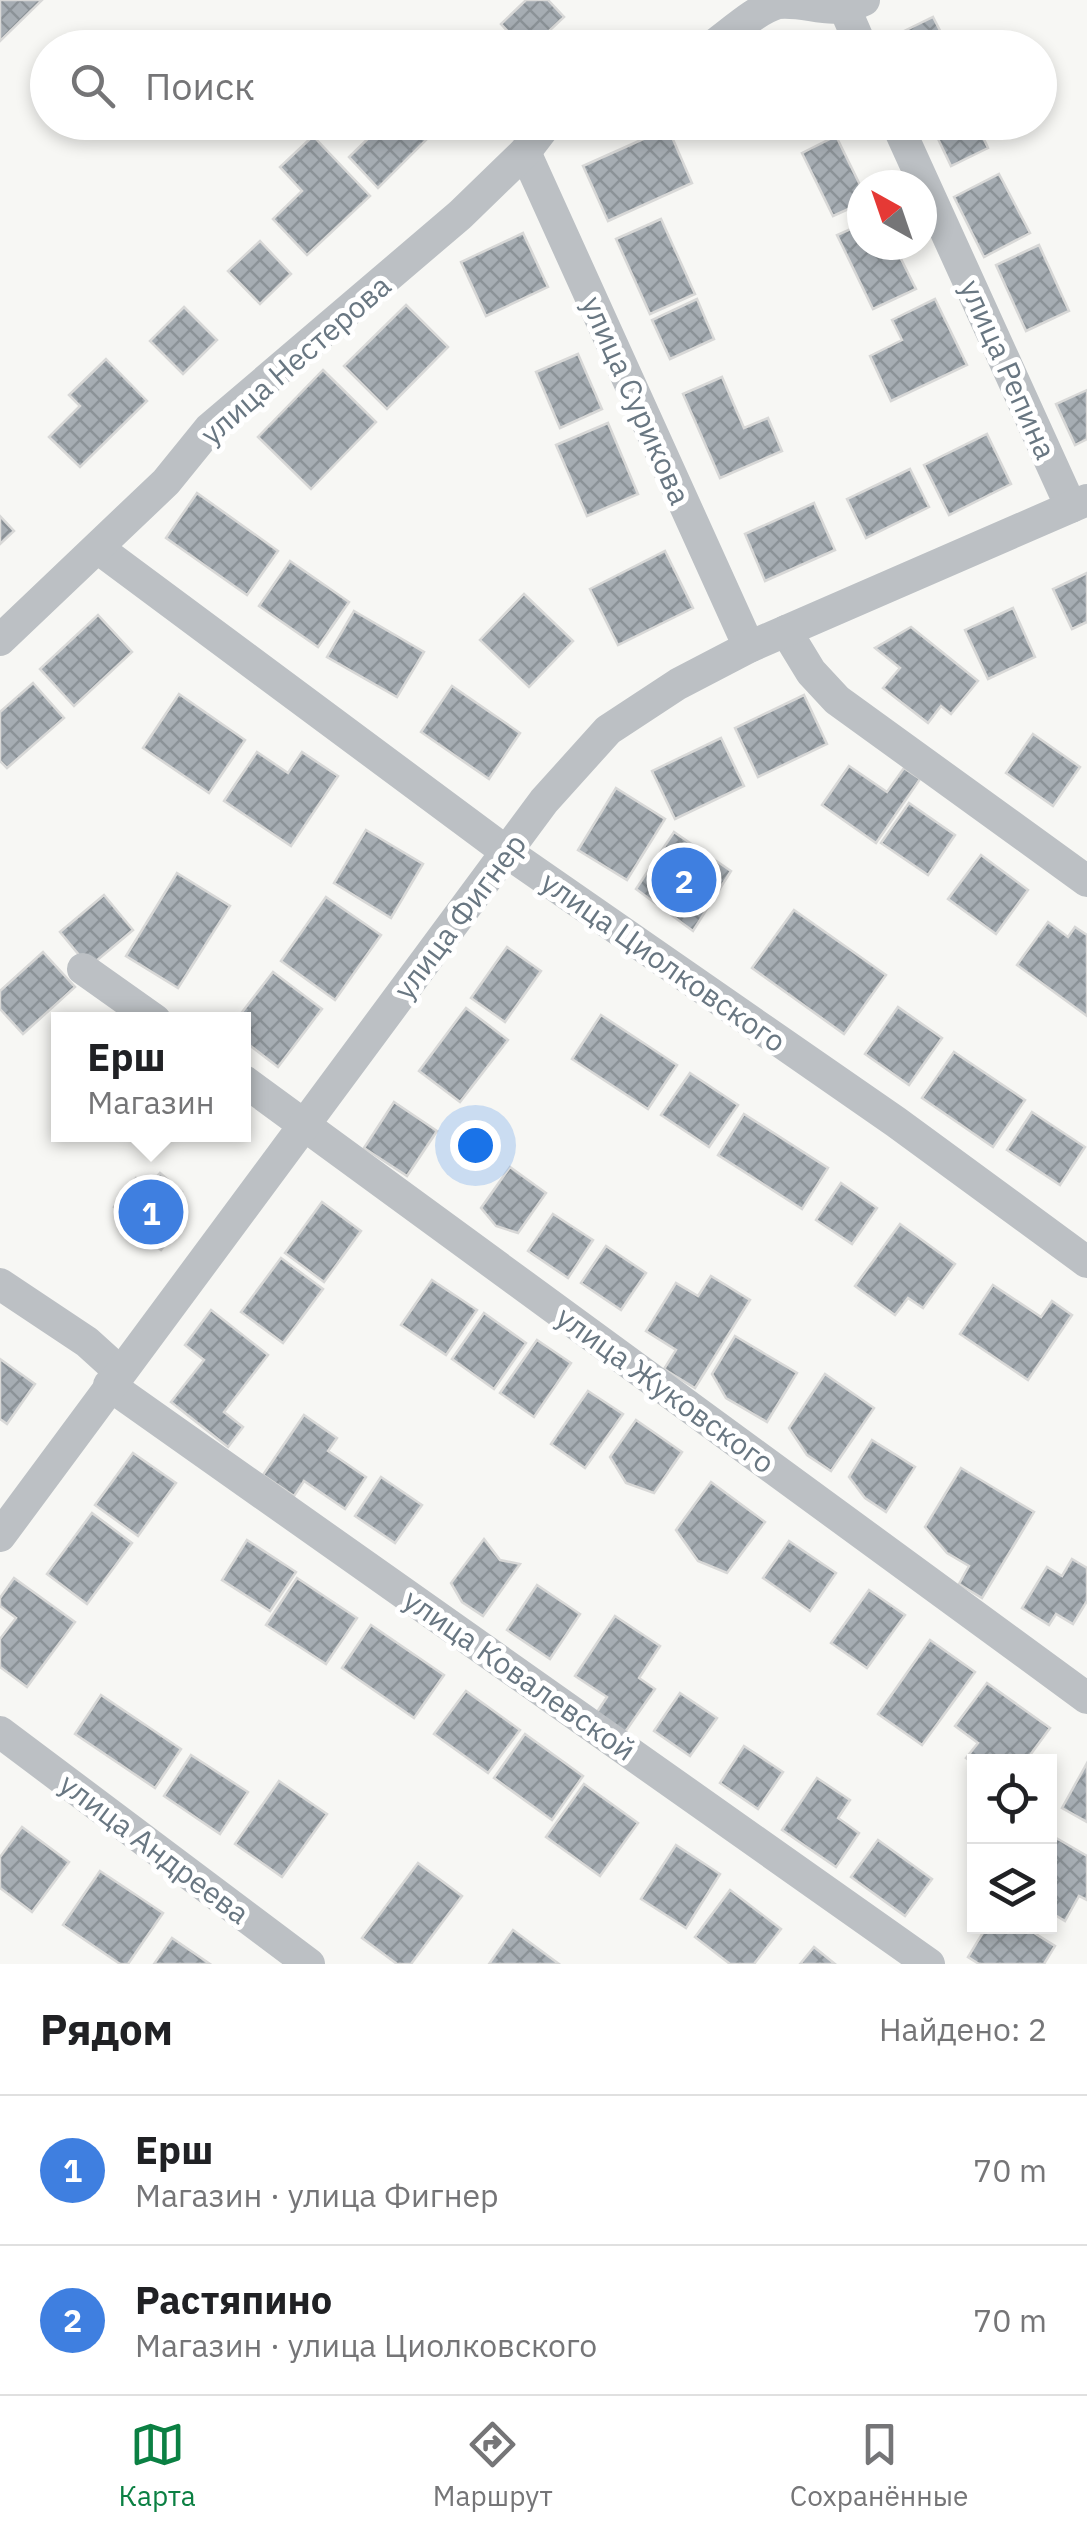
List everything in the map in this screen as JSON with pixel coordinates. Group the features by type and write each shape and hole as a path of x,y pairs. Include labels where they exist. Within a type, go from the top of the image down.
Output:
{"street":[{"path":"738,30 778,4 808,2 854,5 859,30"},
{"name":"улица Нестерова","path":"0,640 166,482 209,430 460,215 534,140"},
{"name":"улица Репина","path":"905,140 1079,504"},
{"name":"улица Сурикова","path":"525,152 749,647"},
{"name":"улица Фигнер","path":"0,1536 302,1122 544,801 608,730 666,690 749,647 1079,504"},
{"name":"улица Циолковского","path":"99,549 508,853 896,1122 1087,1262"},
{"path":"786,631 811,672 838,700 1087,881"},
{"path":"83,969 144,1012"},
{"name":"улица Жуковского","path":"251,1087 1087,1698"},
{"name":"улица Ковалевской","path":"0,1284 87,1342 114,1378 929,1964"},
{"name":"улица Андреева","path":"0,1732 310,1964"}],"building":[{"path":"0,0 42,0 0,41"},
{"path":"526,0 548,0 564,17 550,30 506,30 501,24"},
{"path":"933,17 940,30 906,30"},
{"path":"309,140 317,140 370,196 307,255 273,219 302,191 280,167"},
{"path":"366,140 426,140 378,188 349,157"},
{"path":"641,140 673,140 692,183 608,221 583,166"},
{"path":"828,140 838,140 853,170 847,170 847,210 833,216 802,153"},
{"path":"939,140 984,140 988,148 951,166"},
{"path":"999,174 1030,233 984,257 954,197"},
{"path":"661,219 695,294 650,314 616,239"},
{"path":"847,231 847,256 837,235"},
{"path":"523,233 548,287 486,316 461,262"},
{"path":"260,241 291,274 260,304 228,271"},
{"path":"1039,245 1069,311 1026,331 996,265"},
{"path":"849,260 902,260 916,289 873,309"},
{"path":"697,299 714,339 670,359 652,320"},
{"path":"935,299 967,365 891,401 870,356 902,340 892,320"},
{"path":"406,305 448,347 387,409 344,366"},
{"path":"184,307 217,340 183,374 150,341"},
{"path":"578,354 602,409 560,428 536,372"},
{"path":"106,359 147,401 80,467 49,437 80,406 69,395"},
{"path":"323,370 376,422 311,489 258,437"},
{"path":"722,377 744,428 768,418 782,451 720,478 683,394"},
{"path":"1087,390 1087,439 1075,445 1056,404"},
{"path":"608,423 638,494 587,516 556,445"},
{"path":"987,434 1011,484 949,515 924,465"},
{"path":"910,469 929,507 866,538 847,499"},
{"path":"197,493 278,551 247,595 166,538"},
{"path":"814,503 835,550 765,581 745,534"},
{"path":"0,516 14,531 0,544"},
{"path":"665,551 693,608 618,645 590,589"},
{"path":"290,561 349,602 318,647 259,606"},
{"path":"1087,573 1087,622 1072,629 1053,589"},
{"path":"524,594 573,641 529,687 480,640"},
{"path":"1013,608 1035,657 988,679 965,630"},
{"path":"354,611 424,652 397,697 327,657"},
{"path":"98,615 132,652 74,706 40,669"},
{"path":"911,627 978,681 951,714 941,706 928,723 883,688 900,668 875,648"},
{"path":"33,683 64,718 7,768 0,761 0,712"},
{"path":"452,686 520,733 489,779 421,732"},
{"path":"179,694 245,740 209,793 143,748"},
{"path":"804,695 827,744 758,777 735,728"},
{"path":"1033,734 1080,767 1053,806 1006,773"},
{"path":"721,738 744,786 675,819 652,771"},
{"path":"257,752 288,773 302,752 338,776 291,846 224,801"},
{"path":"849,766 887,792 904,768 920,779 876,843 822,805"},
{"path":"616,788 665,819 627,880 578,850"},
{"path":"909,803 955,835 928,875 881,843"},
{"path":"366,830 423,864 391,918 334,883"},
{"path":"674,832 731,871 693,931 636,889"},
{"path":"981,855 1028,890 996,934 948,899"},
{"path":"177,873 230,906 178,988 126,956"},
{"path":"104,895 133,930 89,967 60,932"},
{"path":"326,897 381,935 335,1000 281,961"},
{"path":"794,910 886,975 844,1034 752,968"},
{"path":"1048,922 1068,937 1075,927 1087,935 1087,1016 1017,965"},
{"path":"507,947 541,971 505,1022 471,998"},
{"path":"43,952 75,987 23,1034 0,1009 0,991"},
{"path":"273,972 322,1009 278,1067 251,1046 251,1012 242,1012"},
{"path":"898,1007 942,1038 909,1085 865,1054"},
{"path":"466,1008 508,1040 460,1102 419,1071"},
{"path":"601,1015 677,1065 648,1109 572,1059"},
{"path":"954,1052 1025,1100 993,1147 922,1098"},
{"path":"690,1073 738,1105 709,1147 661,1115"},
{"path":"394,1102 437,1131 407,1176 364,1148"},
{"path":"1032,1112 1085,1147 1060,1185 1007,1150"},
{"path":"744,1114 828,1168 802,1209 718,1155"},
{"path":"510,1167 546,1193 518,1233 496,1226 481,1208"},
{"path":"160,1173 182,1192 171,1205 186,1217 161,1250 125,1224 129,1218 114,1207 136,1178 148,1186"},
{"path":"841,1183 877,1208 852,1244 816,1220"},
{"path":"322,1202 361,1231 324,1282 285,1253"},
{"path":"553,1214 593,1240 568,1278 528,1251"},
{"path":"900,1224 955,1264 923,1308 908,1298 895,1315 855,1286"},
{"path":"606,1246 646,1273 621,1310 581,1283"},
{"path":"281,1258 323,1289 283,1343 241,1312"},
{"path":"711,1276 750,1300 695,1388 664,1369 676,1350 646,1331 676,1283 698,1296"},
{"path":"432,1280 477,1310 446,1355 401,1325"},
{"path":"993,1285 1041,1317 1052,1301 1072,1315 1028,1380 960,1334"},
{"path":"211,1310 268,1355 224,1412 243,1427 228,1447 171,1402 204,1360 185,1345"},
{"path":"484,1313 526,1343 494,1389 452,1359"},
{"path":"735,1336 797,1373 767,1422 726,1398 712,1374"},
{"path":"537,1340 571,1363 534,1417 500,1393"},
{"path":"0,1359 35,1384 7,1424 0,1419"},
{"path":"825,1374 874,1408 831,1471 807,1455 789,1428"},
{"path":"588,1391 623,1414 585,1468 551,1444"},
{"path":"304,1415 337,1438 328,1451 366,1477 345,1509 304,1481 294,1496 263,1475"},
{"path":"636,1420 682,1452 654,1493 626,1483 610,1457"},
{"path":"872,1440 915,1467 886,1512 865,1498 849,1477"},
{"path":"133,1453 176,1483 138,1536 95,1505"},
{"path":"961,1468 1034,1512 982,1598 959,1584 969,1566 947,1553 925,1527"},
{"path":"381,1477 422,1505 395,1543 355,1516"},
{"path":"711,1482 765,1522 727,1573 698,1561 676,1530"},
{"path":"92,1513 132,1543 87,1604 47,1574"},
{"path":"484,1539 500,1560 520,1564 483,1616 462,1602 451,1583"},
{"path":"247,1540 296,1572 270,1611 222,1580"},
{"path":"789,1541 836,1573 810,1611 763,1578"},
{"path":"1072,1559 1087,1568 1087,1601 1073,1624 1056,1614 1049,1625 1022,1608 1047,1567 1062,1576"},
{"path":"14,1578 75,1622 27,1687 0,1667 0,1639 16,1618 0,1606 0,1598"},
{"path":"297,1578 357,1618 326,1664 266,1625"},
{"path":"537,1585 580,1614 550,1659 507,1630"},
{"path":"869,1590 905,1615 867,1668 831,1643"},
{"path":"615,1616 660,1646 639,1678 655,1689 623,1735 595,1715 607,1697 575,1676"},
{"path":"371,1625 444,1675 414,1718 342,1668"},
{"path":"930,1640 975,1672 922,1745 878,1714"},
{"path":"987,1683 1050,1728 1031,1754 969,1754 978,1743 955,1726"},
{"path":"466,1691 520,1730 488,1773 434,1734"},
{"path":"680,1693 717,1718 690,1756 654,1731"},
{"path":"101,1695 181,1749 155,1788 75,1734"},
{"path":"525,1734 583,1776 552,1820 494,1778"},
{"path":"744,1746 783,1772 758,1809 720,1783"},
{"path":"191,1755 248,1792 220,1834 164,1796"},
{"path":"1087,1763 1087,1822 1062,1808"},
{"path":"817,1778 850,1800 838,1818 859,1833 836,1867 782,1830"},
{"path":"279,1781 327,1814 282,1877 235,1844"},
{"path":"584,1784 638,1823 600,1876 546,1837"},
{"path":"22,1827 69,1862 32,1912 0,1888 0,1857"},
{"path":"1057,1838 1087,1856 1087,1900 1079,1896 1065,1921 1057,1916"},
{"path":"878,1840 932,1879 905,1916 851,1877"},
{"path":"676,1845 720,1874 686,1928 641,1899"},
{"path":"418,1863 462,1896 411,1964 397,1964 362,1938"},
{"path":"100,1871 163,1913 128,1964 120,1964 63,1925"},
{"path":"730,1890 781,1929 754,1964 730,1964 695,1937"},
{"path":"513,1930 559,1964 489,1964"},
{"path":"982,1934 1036,1934 1055,1946 1044,1964 979,1964 968,1957"},
{"path":"172,1938 210,1964 154,1964"},
{"path":"814,1947 835,1964 800,1964"}],"place":[{"name":"Растяпино","path":"684,880"},
{"name":"Ерш","path":"151,1212"}]}
